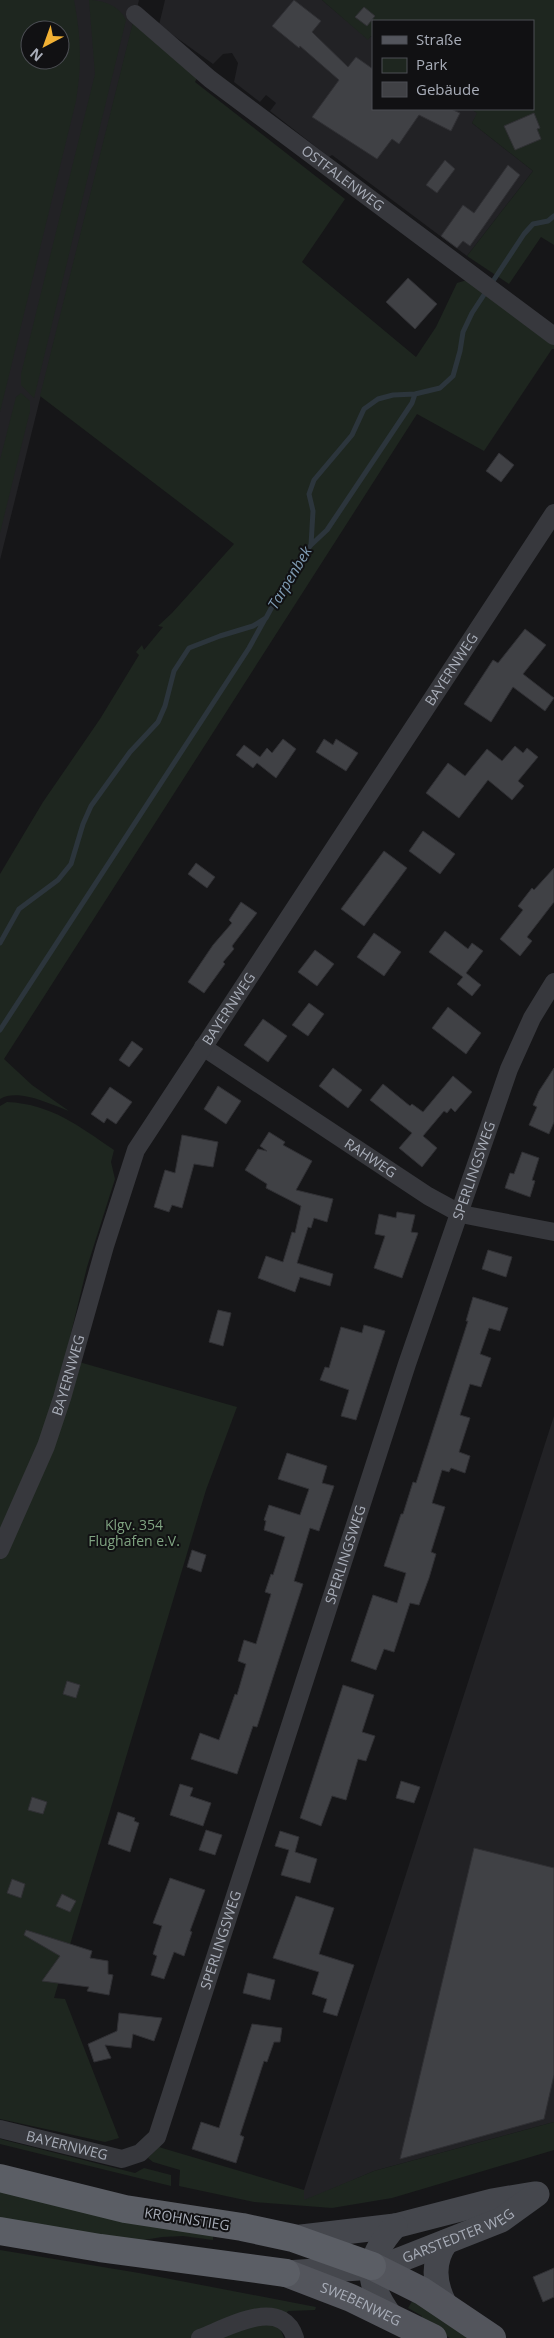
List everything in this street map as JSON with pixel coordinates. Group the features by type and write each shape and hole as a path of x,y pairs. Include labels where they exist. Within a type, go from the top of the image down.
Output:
{"highway":[{"name":"KROHNSTIEG","path":"0,2178 125,2209 242,2227 293,2238 372,2266"},
{"path":"0,2231 100,2248 286,2273"}],"main road":[{"name":"GARSTEDTER WEG","path":"293,2238 395,2226 492,2201 546,2191"},
{"name":"GARSTEDTER WEG","path":"286,2273 372,2266 397,2261 501,2220 546,2191"},
{"path":"391,2317 373,2286 372,2266 379,2245 395,2226"},
{"path":"445,2305 437,2285 436,2272 438,2256 446,2242"},
{"path":"372,2266 409,2283 445,2305 492,2338"},
{"name":"SWEBENWEG","path":"286,2273 351,2298 433,2338"}],"street":[{"name":"OSTFALENWEG","path":"135,14 210,79 478,282 554,336"},
{"name":"BAYERNWEG","path":"0,1550 46,1446 62,1398 132,1158 554,514"},
{"name":"SPERLINGSWEG","path":"157,2136 408,1364 509,1070 532,1018 554,982"},
{"name":"RAHWEG","path":"203,1047 428,1196 461,1214 554,1232"},
{"name":"BAYERNWEG","path":"0,2129 122,2159 140,2153 157,2136"},
{"path":"200,2338 256,2316 273,2316 284,2320 293,2330 295,2338"}],"shaded area":[{"path":"0,0 139,0 0,560"},
{"path":"165,0 322,0 368,39 372,36 372,110 473,110 478,113 472,123 533,171 467,256 332,155 329,157 270,111 276,103 266,95 260,102 234,82 238,63 232,53 223,54 213,64 159,25"},
{"path":"554,1416 554,2122 374,2171 304,2201 304,2190"}],"green space":[{"path":"0,0 74,0 80,51 76,101 0,412"},
{"path":"89,0 100,1 110,5 120,11 126,20 34,398 21,385 21,374 95,74"},
{"path":"322,0 554,0 554,245 541,237 509,284 467,256 533,171 472,123 477,113 472,110 534,110 534,20 372,20 372,36 368,40"},
{"path":"134,18 197,78 195,82 345,199 302,262 416,357 436,327 457,283 467,280 554,341 554,349 552,349 484,451 417,414 4,1059 32,1085 69,1111 25,1096 7,1096 0,1099 0,874 43,802 100,719 139,655 136,652 142,645 144,650 163,627 158,626 234,544 40,396"},
{"path":"21,393 30,401 30,411 0,533 0,460 16,397"},
{"name":"Klgv. 354 Flughafen e.V.","path":"7,1102 37,1107 51,1112 76,1125 114,1150 111,1162 115,1179 87,1267 65,1358 237,1407 206,1490 54,1998 65,1999 119,2138 105,2142 0,2119 0,1106"},
{"path":"554,2122 554,2150 392,2198 332,2208 254,2202 179,2186 180,2170 153,2162 148,2158 159,2147 304,2190 304,2200 374,2171"},
{"path":"0,2139 135,2173 144,2168 171,2175 171,2186 0,2144"},
{"path":"0,2191 213,2233 213,2240 183,2236 138,2241 0,2221"},
{"path":"0,2250 139,2273 316,2307 315,2310 288,2311 279,2326 284,2338 0,2338"},
{"path":"414,2298 476,2338 450,2338 419,2320 422,2316 408,2308"}],"building":[{"path":"294,0 321,21 312,32 348,67 356,57 372,68 372,110 453,110 460,113 451,131 419,115 399,144 392,139 377,159 312,117 339,80 300,46 299,48 272,26"},
{"path":"364,7 375,16 367,26 355,17"},
{"path":"534,113 540,128 537,129 541,139 515,150 504,126"},
{"path":"445,160 455,169 437,193 426,185"},
{"path":"508,165 520,175 470,246 463,241 457,248 441,236 463,205 474,213"},
{"path":"408,278 437,304 415,329 386,302"},
{"path":"499,453 514,465 501,482 486,471"},
{"path":"525,629 546,645 523,674 554,698 545,711 513,687 491,722 464,704 493,660 498,663"},
{"path":"283,739 296,749 276,778 257,763 253,768 236,755 244,745 260,757 267,748 272,753"},
{"path":"324,739 333,745 336,739 358,753 346,771 316,752"},
{"path":"515,746 523,753 527,748 538,757 518,781 524,786 512,800 488,780 459,818 426,793 448,763 465,776 487,749 502,761"},
{"path":"423,831 455,854 440,874 409,851"},
{"path":"384,851 407,868 364,926 341,909"},
{"path":"196,863 215,877 207,888 188,874"},
{"path":"554,868 554,902 527,937 532,941 520,956 500,939 523,910 518,906 532,888 534,890"},
{"path":"241,902 257,913 232,946 234,949 223,962 225,964 204,993 188,982 213,945 232,923 229,920"},
{"path":"445,931 468,949 472,943 483,951 466,973 481,985 472,996 457,984 463,977 429,952"},
{"path":"374,933 401,952 384,976 357,957"},
{"path":"315,950 334,964 317,986 298,972"},
{"path":"309,1003 324,1014 308,1036 292,1025"},
{"path":"448,1007 481,1033 466,1054 432,1028"},
{"path":"263,1019 287,1036 268,1062 244,1045"},
{"path":"132,1041 143,1049 129,1067 119,1060"},
{"path":"333,1068 362,1090 348,1108 319,1086"},
{"path":"554,1068 554,1122 549,1134 529,1125 537,1107 533,1105 539,1091"},
{"path":"453,1076 472,1092 455,1112 451,1108 447,1113 444,1111 423,1136 437,1148 422,1167 399,1148 412,1133 370,1100 383,1084 410,1106 412,1104 423,1112"},
{"path":"218,1086 241,1101 226,1124 204,1109"},
{"path":"110,1087 132,1102 116,1124 107,1118 104,1123 91,1114"},
{"path":"269,1132 285,1142 283,1145 312,1161 296,1190 333,1199 327,1222 314,1218 311,1228 308,1227 297,1263 333,1274 330,1286 300,1277 295,1292 258,1278 266,1256 283,1262 292,1232 295,1233 301,1206 266,1188 267,1184 245,1170 258,1149 267,1151 260,1146"},
{"path":"182,1135 218,1142 213,1167 194,1164 182,1208 172,1205 169,1212 154,1207 165,1170 175,1173"},
{"path":"522,1152 539,1158 532,1180 535,1181 530,1197 505,1188 510,1173 514,1174"},
{"path":"397,1212 415,1215 411,1232 418,1233 402,1278 374,1268 385,1236 375,1234 379,1214 396,1218"},
{"path":"488,1250 512,1257 506,1277 482,1269"},
{"path":"473,1297 508,1308 500,1331 489,1328 480,1354 491,1358 481,1387 470,1384 460,1415 470,1418 459,1452 470,1456 465,1473 451,1468 449,1472 442,1470 432,1503 445,1507 431,1552 436,1554 429,1578 419,1605 410,1603 394,1652 384,1649 376,1670 351,1661 373,1595 397,1603 406,1573 384,1566 413,1482 416,1483 468,1321 466,1321"},
{"path":"218,1310 231,1313 223,1346 209,1342"},
{"path":"364,1325 385,1331 356,1420 341,1416 349,1390 320,1380 325,1367 329,1368 341,1327 362,1333"},
{"path":"287,1453 327,1466 322,1483 334,1486 319,1531 310,1528 294,1581 303,1584 257,1727 253,1726 237,1774 191,1759 200,1733 219,1740 235,1694 237,1695 246,1664 238,1661 244,1640 256,1644 271,1594 265,1592 271,1574 273,1575 285,1537 264,1530 266,1521 264,1520 269,1505 300,1515 309,1489 278,1479"},
{"path":"192,1550 206,1555 201,1572 187,1567"},
{"path":"67,1681 80,1685 76,1698 63,1694"},
{"path":"343,1685 374,1695 362,1732 375,1736 366,1761 358,1759 346,1800 332,1796 321,1826 300,1818"},
{"path":"401,1781 420,1787 414,1803 396,1798"},
{"path":"180,1784 193,1788 190,1796 211,1803 203,1826 170,1815"},
{"path":"32,1797 47,1802 43,1814 28,1810"},
{"path":"118,1812 135,1818 134,1821 139,1823 130,1852 108,1844"},
{"path":"206,1830 222,1835 215,1855 199,1850"},
{"path":"280,1831 299,1837 295,1852 317,1859 310,1883 281,1875 289,1850 275,1846"},
{"path":"474,1848 554,1868 554,2075 544,2119 400,2159"},
{"path":"170,1878 205,1890 190,1931 192,1932 184,1956 174,1952 164,1979 151,1975 157,1956 153,1954 162,1926 153,1923"},
{"path":"12,1879 25,1884 21,1898 7,1893"},
{"path":"62,1894 76,1901 70,1912 56,1906"},
{"path":"296,1896 334,1908 319,1954 354,1965 337,2016 323,2012 327,1999 312,1994 319,1972 273,1958"},
{"path":"26,1930 92,1951 90,1958 108,1961 108,1974 113,1975 109,1995 87,1991 89,1987 42,1981 60,1956 24,1935"},
{"path":"248,1973 275,1980 270,2000 243,1993"},
{"path":"119,2013 162,2018 154,2041 133,2034 131,2048 105,2045 111,2058 94,2062 88,2044 117,2031"},
{"path":"252,2024 282,2028 280,2042 274,2042 267,2062 264,2061 240,2135 244,2137 236,2163 192,2149 201,2122 219,2128"},
{"path":"554,2268 554,2297 543,2302 533,2277"}],"waterway":[{"name":"Tarpenbek","path":"0,943 19,909 58,880 71,864 83,824 91,806 130,752 158,722 165,706 174,671 189,648 253,626 266,618 294,566 311,545 313,511 309,494 314,480 352,435 364,409 378,399 393,395 415,394 440,388 453,376 463,332 472,313 524,234 533,224 548,221 554,216"},
{"path":"311,545 327,530 412,403 415,394"},
{"path":"0,1030 249,648 265,619"}]}
